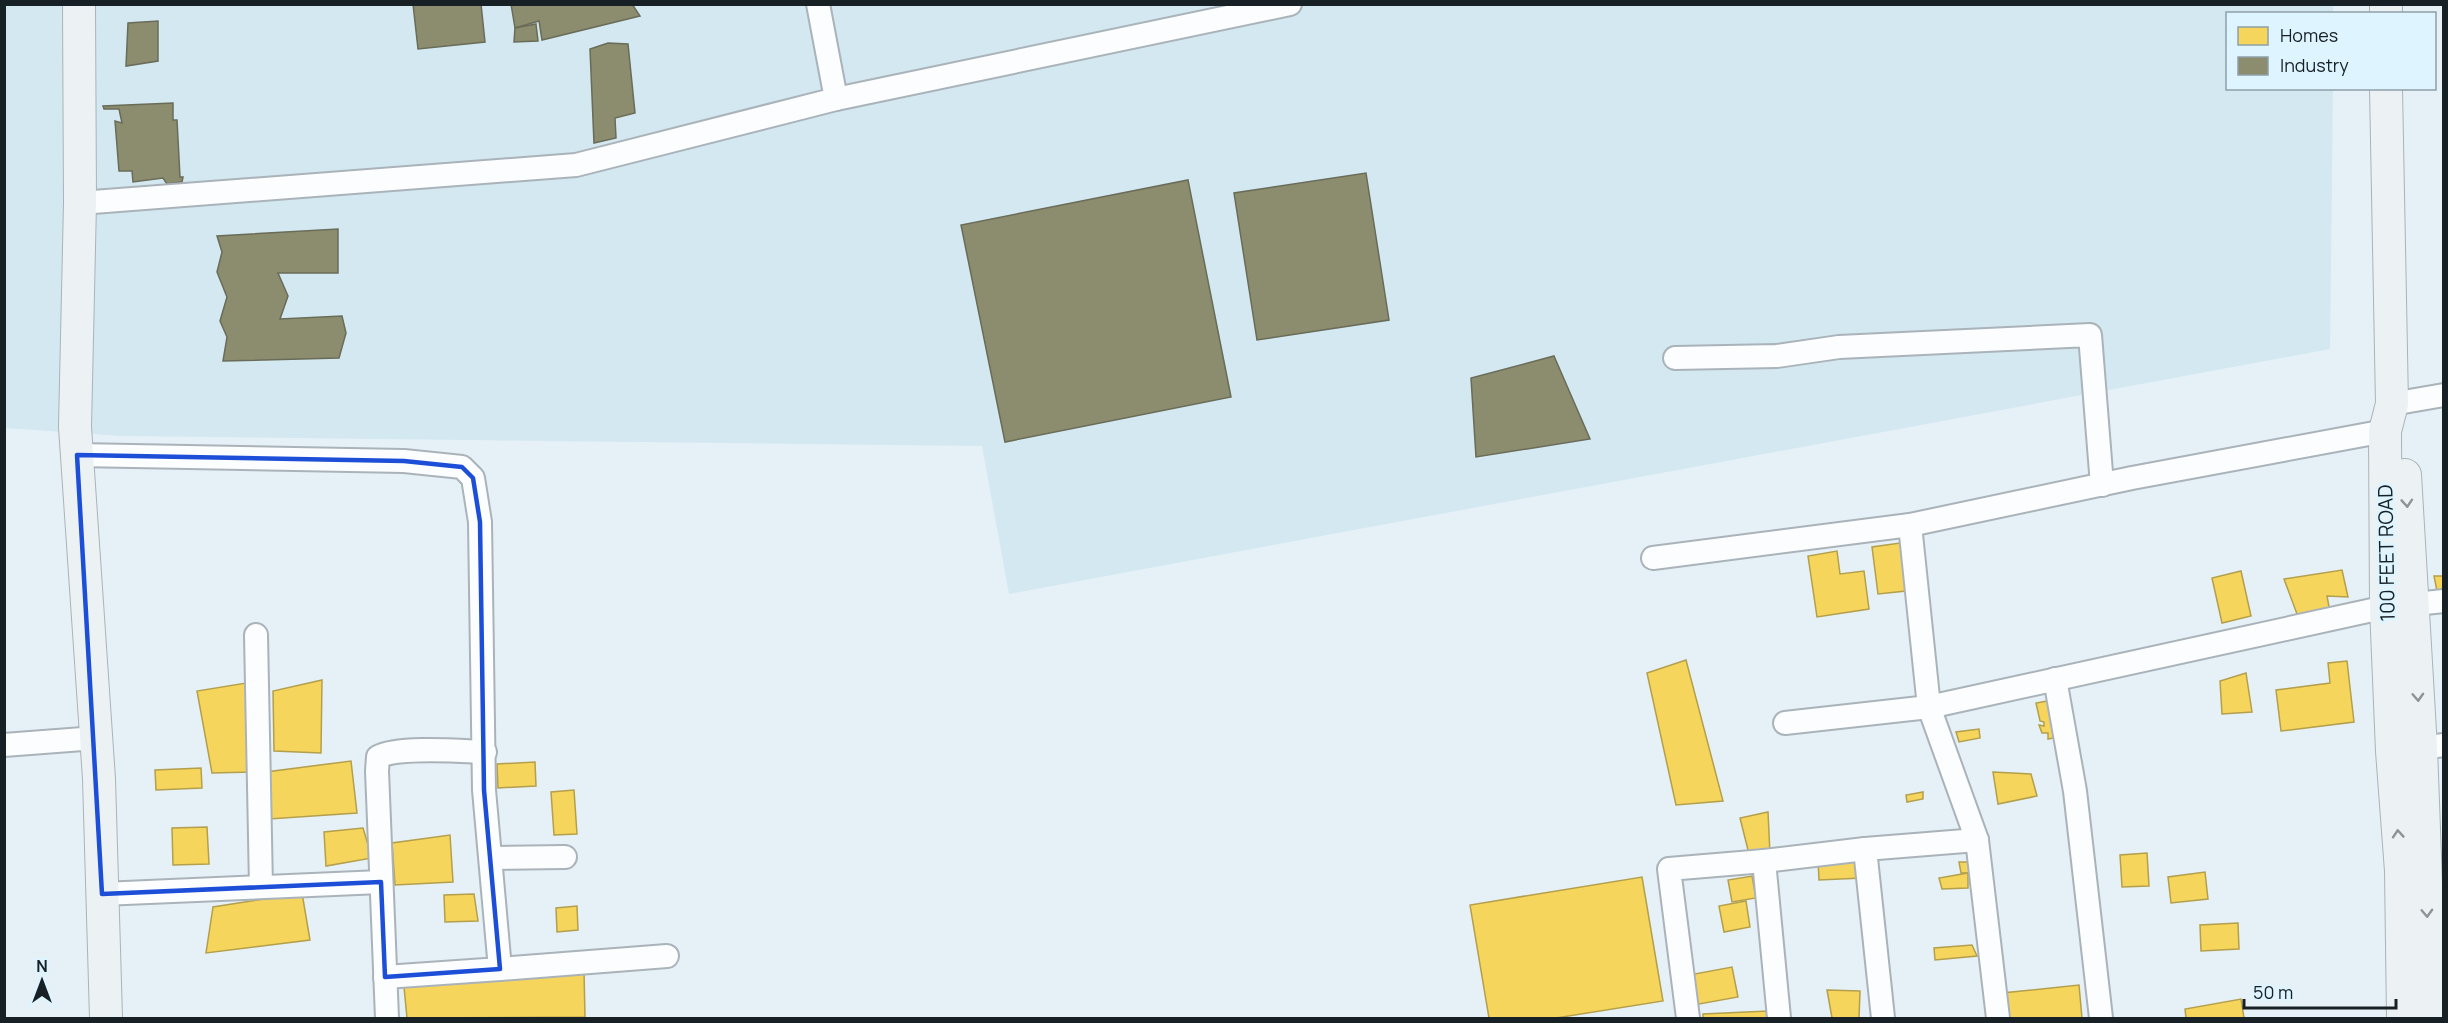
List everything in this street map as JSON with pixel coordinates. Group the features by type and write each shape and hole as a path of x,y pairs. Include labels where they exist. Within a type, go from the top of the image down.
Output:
{"main road":[{"path":"79,4 80,203 75,427 96,738 106,1018"},
{"path":"2386,90 2389,417 2402,433 2414,604 2432,747 2435,873 2431,1018"},
{"name":"100 FEET ROAD","path":"2403,1018 2401,871 2392,751 2414,604"}],"street":[{"path":"818,4 836,99"},
{"path":"80,203 576,165 836,99 1290,4"},
{"path":"1675,358 1777,356 1839,347 2090,335 2102,486"},
{"path":"1653,558 1910,525 2102,486 2389,417 2444,395"},
{"path":"77,455 404,461 462,467 473,478 480,522 484,790 492,858 500,969"},
{"path":"1910,525 1929,707 1977,840 1998,1018"},
{"path":"1785,723 1929,707 2414,604"},
{"path":"256,635 261,887"},
{"path":"2055,679 2075,791 2101,1018"},
{"path":"4,745 96,738"},
{"path":"387,1018 378,757 384,753 400,752 485,752"},
{"path":"1688,1018 1669,869 1977,840"},
{"path":"1865,849 1883,1018"},
{"path":"492,858 565,857"},
{"path":"1764,861 1779,1018"},
{"path":"102,894 381,882"},
{"path":"385,977 667,956"}],"highlighted area":[{"path":"77,455 404,461 462,467 473,478 480,522 484,790 500,969 385,977 381,882 102,894"}],"shaded area":[{"path":"4,5 2333,5 2333,12 2226,12 2226,90 2333,90 2330,349 1009,594 982,446 122,436 5,428"}],"building: Homes":[{"path":"1900,543 1906,591 1878,594 1872,547"},
{"path":"1837,551 1840,574 1864,571 1869,609 1817,617 1808,556"},
{"path":"2342,570 2348,597 2327,596 2330,612 2297,614 2284,579"},
{"path":"2241,571 2251,616 2222,623 2212,578"},
{"path":"2434,576 2444,576 2444,591 2437,591"},
{"path":"1686,660 1723,801 1676,805 1647,673"},
{"path":"2347,661 2354,722 2281,731 2276,690 2330,683 2328,663"},
{"path":"2246,673 2252,712 2222,714 2220,681"},
{"path":"322,680 321,753 274,751 273,691"},
{"path":"246,683 252,772 212,773 197,691"},
{"path":"2047,693 2059,737 2048,739 2048,733 2042,733 2039,725 2044,726 2044,722 2040,721 2036,703 2047,701"},
{"path":"1979,729 1980,738 1959,742 1956,732"},
{"path":"351,761 357,813 269,819 266,772"},
{"path":"535,762 536,786 498,788 497,764"},
{"path":"201,768 202,788 156,790 155,770"},
{"path":"1993,772 2031,774 2037,796 1998,804"},
{"path":"574,790 577,834 554,835 551,792"},
{"path":"1923,792 1923,799 1907,802 1906,795"},
{"path":"1768,812 1770,854 1749,854 1740,818"},
{"path":"207,827 209,864 173,865 172,828"},
{"path":"363,828 372,858 326,866 324,832"},
{"path":"450,835 453,882 395,885 392,843"},
{"path":"2147,853 2149,886 2122,887 2120,855"},
{"path":"1861,858 1862,878 1819,880 1818,860"},
{"path":"1959,862 1973,862 1973,873 1961,873"},
{"path":"2205,872 2208,899 2171,903 2168,877"},
{"path":"1968,873 1968,888 1942,889 1939,878"},
{"path":"1752,876 1756,898 1732,902 1728,880"},
{"path":"1642,877 1663,1001 1556,1018 1489,1018 1470,905"},
{"path":"302,893 310,940 206,953 213,907"},
{"path":"474,894 478,921 445,922 444,895"},
{"path":"1746,901 1750,927 1724,932 1719,906"},
{"path":"577,906 578,930 557,932 556,908"},
{"path":"2238,923 2239,949 2201,951 2200,925"},
{"path":"1972,945 1977,956 1935,960 1934,948"},
{"path":"1732,967 1738,997 1694,1005 1689,975"},
{"path":"584,971 585,1017 407,1018 404,987"},
{"path":"2079,985 2082,1018 2004,1018 2002,993"},
{"path":"1827,990 1860,991 1859,1018 1832,1018"},
{"path":"2241,999 2244,1018 2186,1018 2185,1009"},
{"path":"1768,1011 1769,1018 1703,1018 1703,1014"}],"building: Industry":[{"path":"413,4 481,4 485,42 418,49"},
{"path":"511,4 632,4 640,16 542,40 539,21 515,28"},
{"path":"158,21 158,61 126,66 128,23"},
{"path":"536,24 538,41 514,42 515,28"},
{"path":"608,43 628,44 635,113 615,118 616,138 594,143 590,49"},
{"path":"173,103 173,120 177,120 182,182 167,184 163,178 133,182 132,171 119,171 115,121 122,123 119,109 104,109 103,106"},
{"path":"1366,173 1389,320 1257,340 1234,193"},
{"path":"1188,180 1231,397 1005,442 961,225"},
{"path":"338,229 338,273 278,273 288,296 280,319 342,316 346,333 339,358 223,361 227,337 220,321 227,297 217,272 222,252 217,236"},
{"path":"1554,356 1590,439 1476,457 1471,378"}]}
